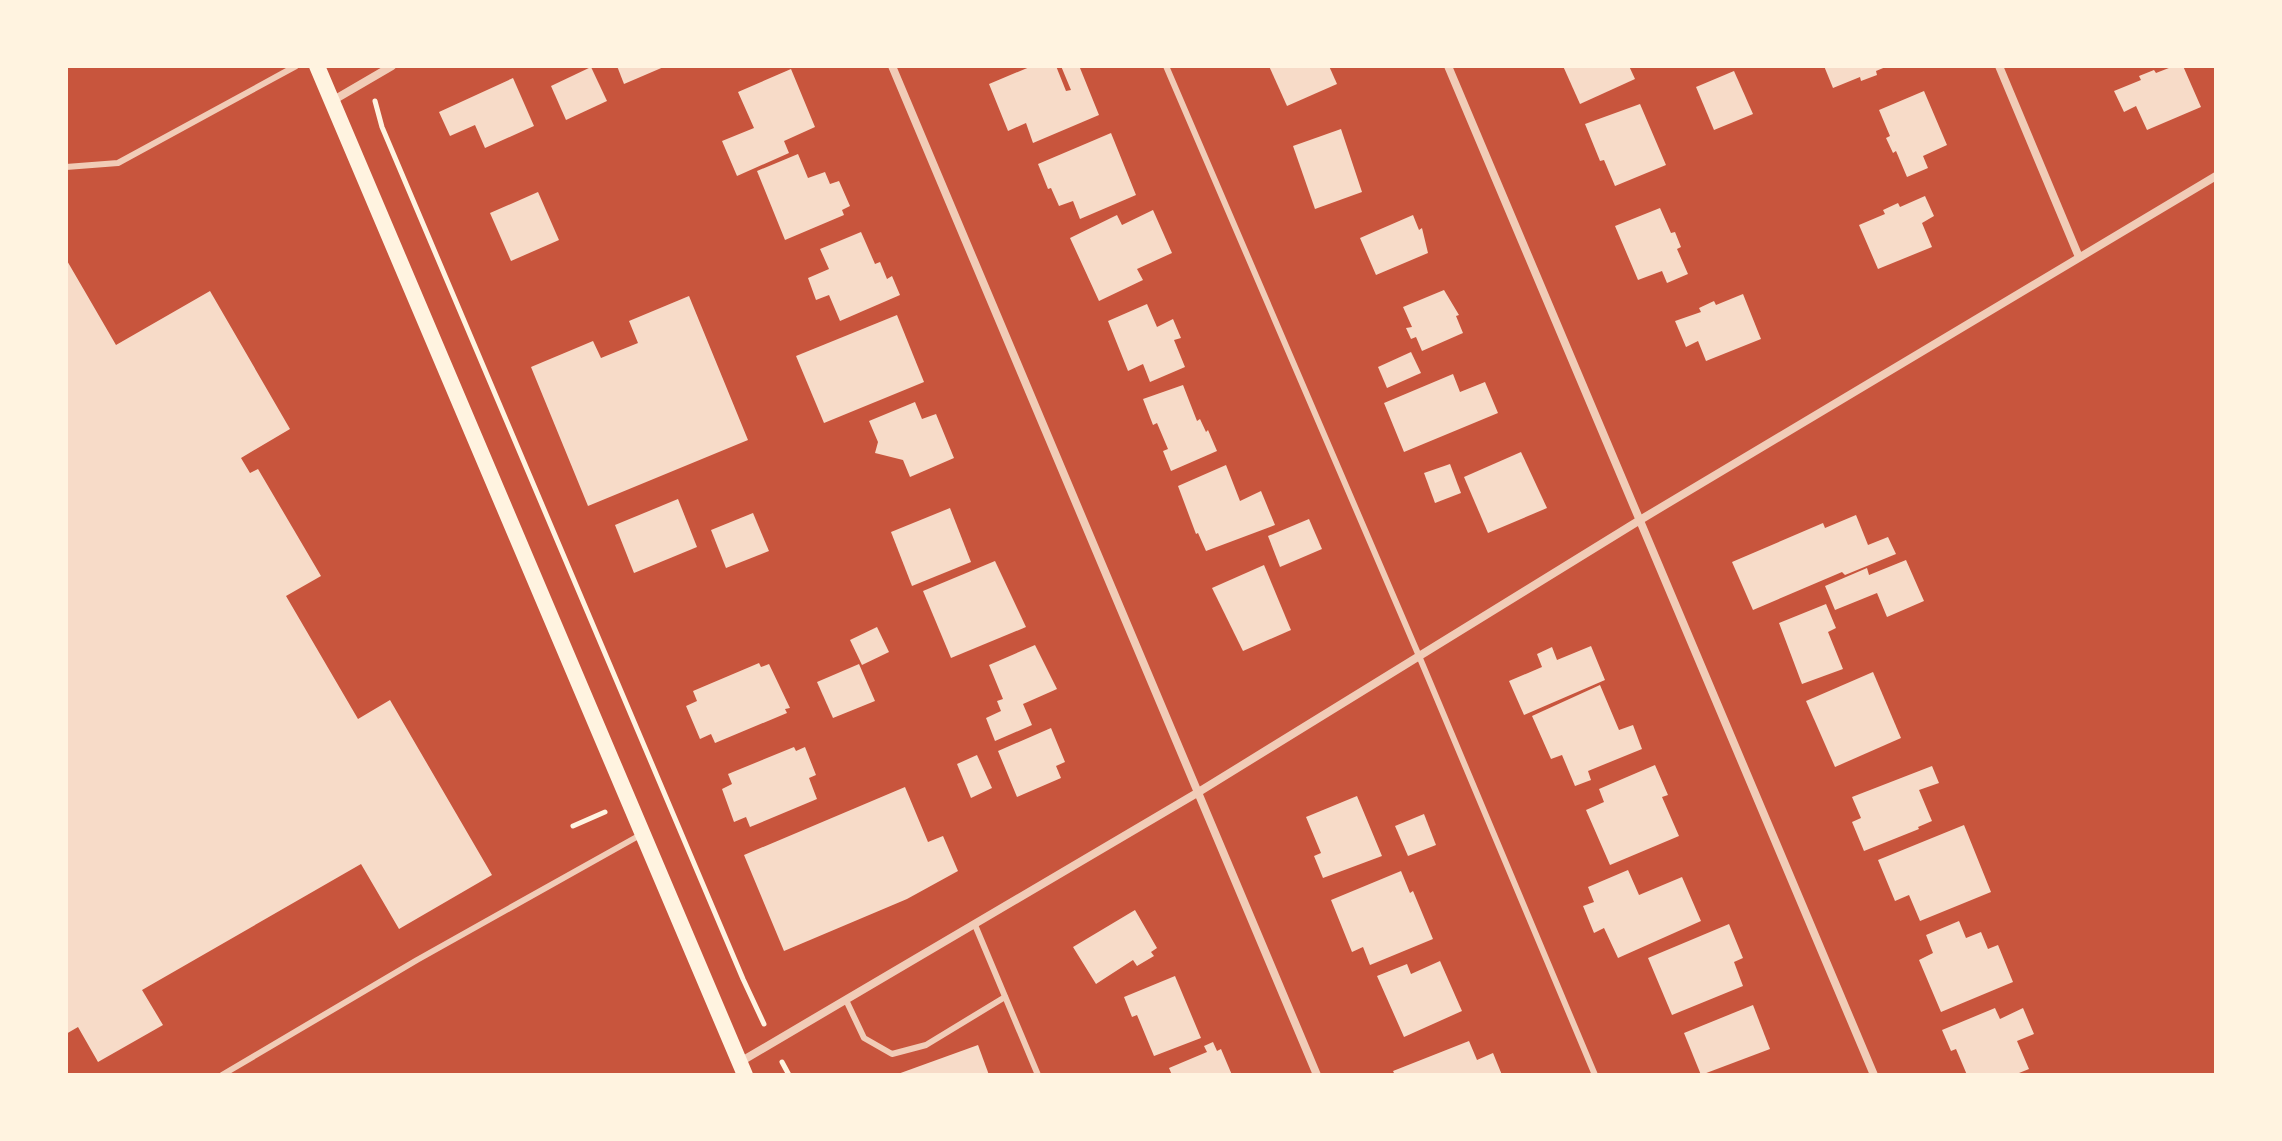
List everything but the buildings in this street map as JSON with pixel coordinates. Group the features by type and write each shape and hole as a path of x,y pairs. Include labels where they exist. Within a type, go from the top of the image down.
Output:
{"main road":[{"path":"317,66 742,1069"}],"street":[{"path":"332,101 392,66"},
{"path":"892,66 1317,1075"},
{"path":"1448,66 1874,1075"},
{"path":"1999,66 2079,257"},
{"path":"742,1069 774,1043 1197,793 1640,520 2216,176"}],"lane":[{"path":"66,167 118,163 296,66"},
{"path":"1166,66 1595,1075"},
{"path":"222,1075 417,960 642,834"},
{"path":"975,925 1038,1075"},
{"path":"846,1000 864,1038 892,1054 926,1045 1005,997"}],"path":[{"path":"368,80 382,127 743,979 789,1075"}]}
